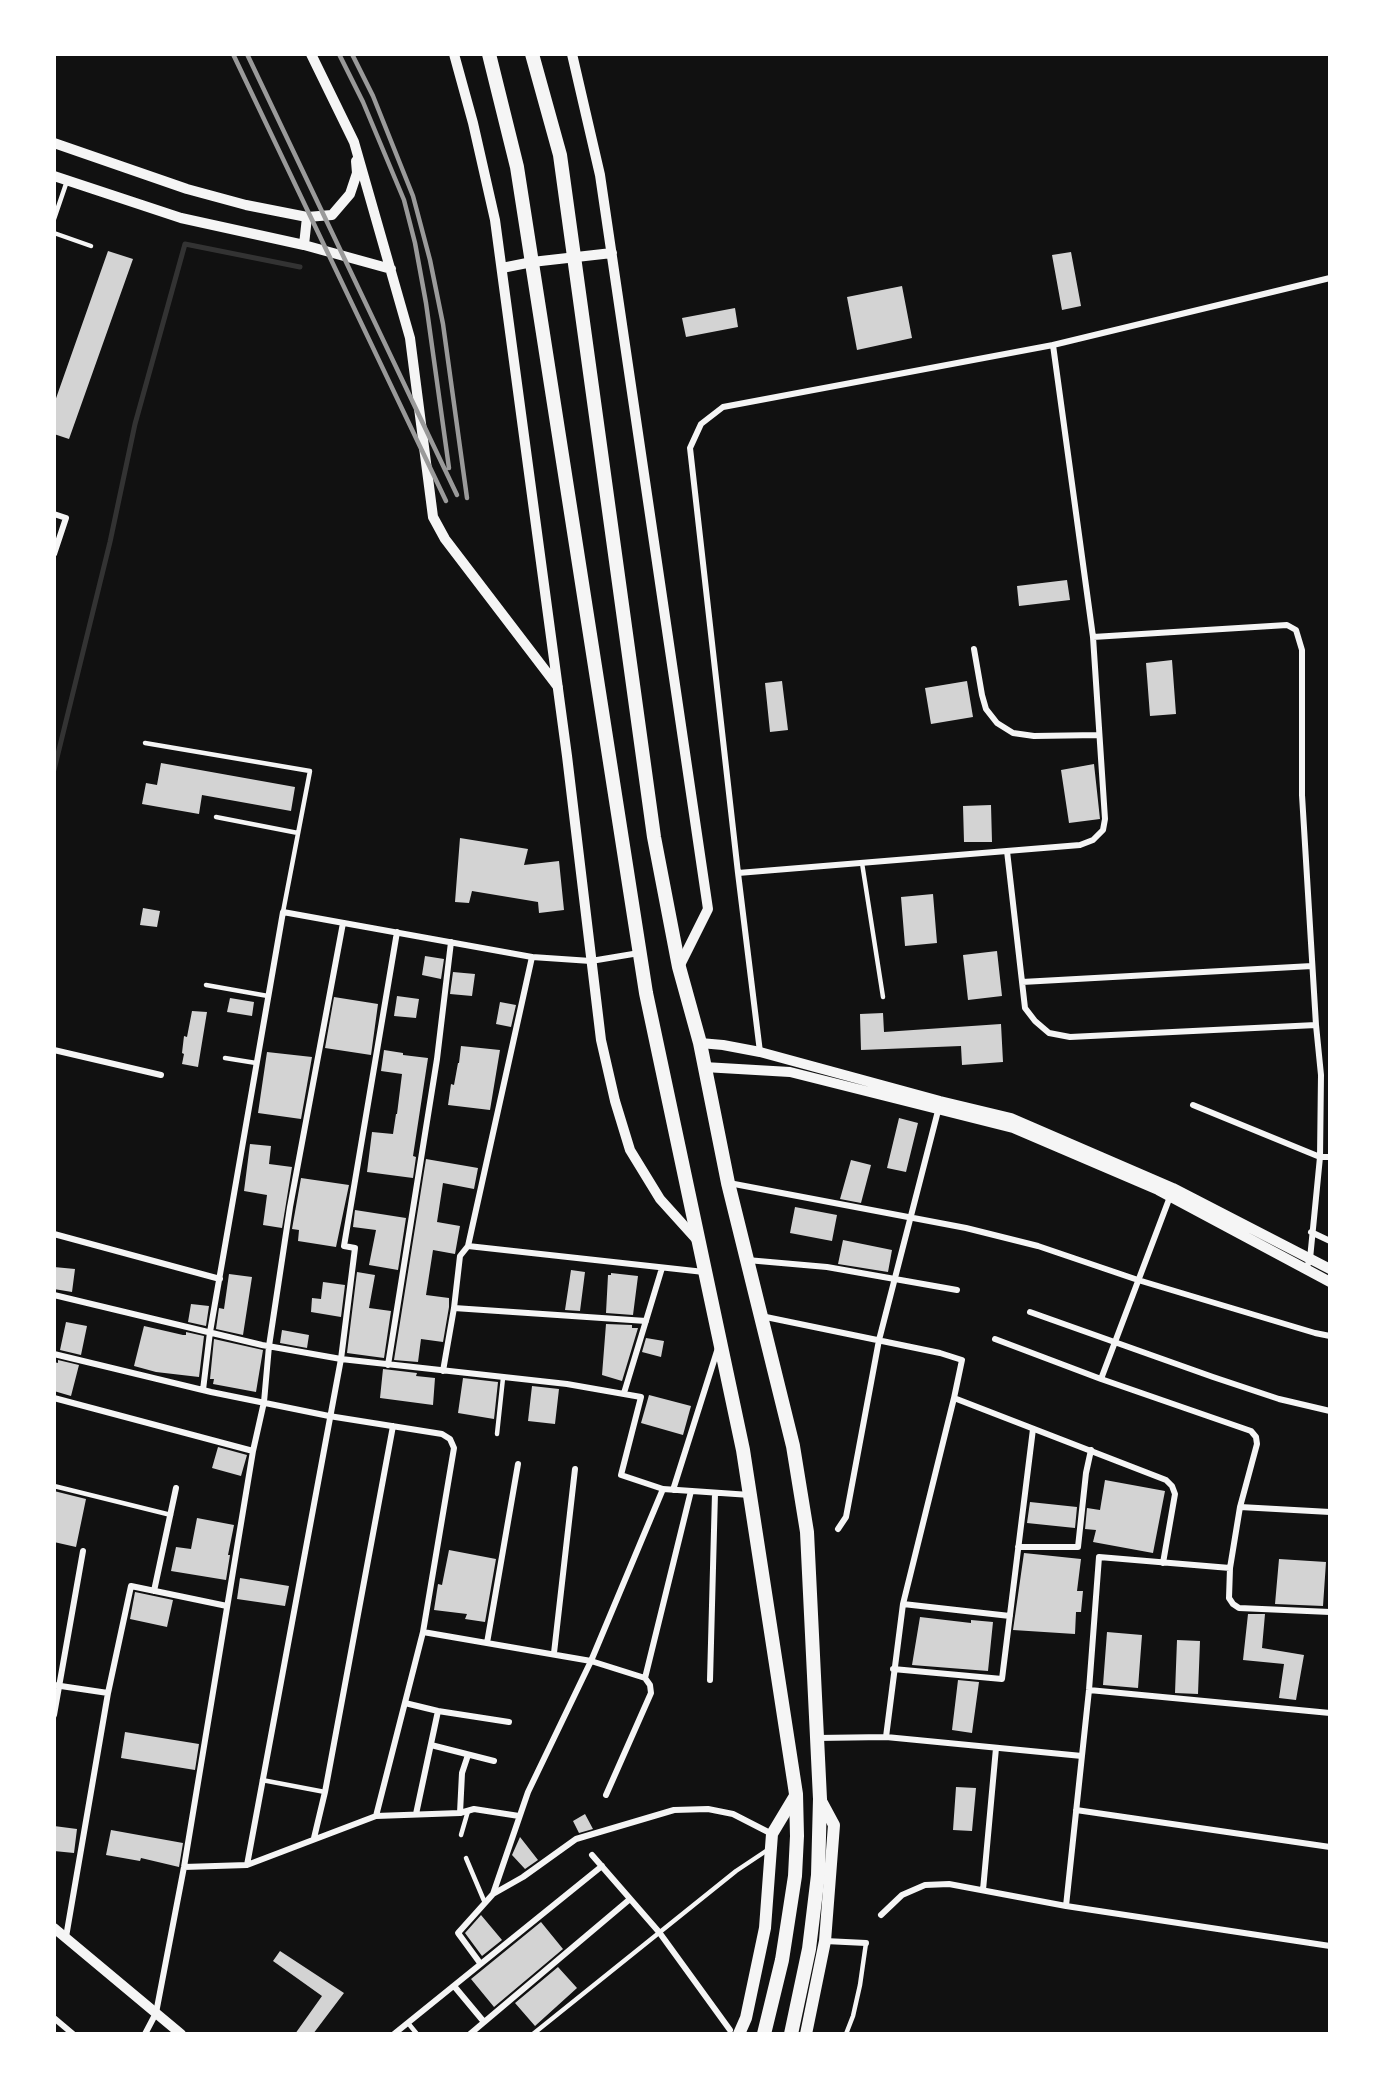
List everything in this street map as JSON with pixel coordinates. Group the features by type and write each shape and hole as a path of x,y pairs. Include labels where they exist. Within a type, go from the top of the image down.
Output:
{"main road":[{"path":"489,54 517,167 654,1042 743,1450 796,1794 795,1876 784,1952 764,2034"},
{"path":"532,54 560,155 654,837 679,967 699,1043 728,1183 793,1446 807,1532 820,1799 818,1875 809,1949 791,2034"},
{"path":"732,2033 746,2018 765,1928 772,1834 796,1794"},
{"path":"806,2034 825,1941 834,1825 820,1799"}],"street":[{"path":"311,54 354,142 411,338 433,517 445,538 558,687"},
{"path":"454,54 490,198 501,268 558,687 601,1040 615,1101 630,1150 660,1199 697,1240"},
{"path":"572,54 600,176 708,909 679,967"},
{"path":"54,143 187,189 246,205 307,217 332,215 350,194 357,173 354,142"},
{"path":"54,176 181,218 304,245 391,269"},
{"path":"304,245 307,217"},
{"path":"501,268 612,253"},
{"path":"760,1052 690,448 701,424 723,407 1053,345 1330,278"},
{"path":"738,873 1080,845 1093,840 1103,830 1105,819 1093,637 1053,345"},
{"path":"54,514 66,518 54,554"},
{"path":"1093,637 1287,625 1296,630 1302,650 1302,795 1321,1075 1320,1157 1308,1264"},
{"path":"974,649 981,694 986,709 997,723 1013,733 1034,736 1100,735"},
{"path":"1007,851 1025,1008 1049,1033 1070,1037 1316,1025"},
{"path":"203,1390 210,1332 283,912 532,957 591,961 639,953"},
{"path":"145,2034 156,2013 184,1867 253,1451 264,1402 269,1346 292,1196 343,923"},
{"path":"247,1865 340,1359 355,1248 344,1246 397,932"},
{"path":"388,1365 437,1059 451,942"},
{"path":"442,1371 454,1308 460,1256 468,1246 532,957"},
{"path":"1022,982 1312,966"},
{"path":"699,1043 760,1052 939,1105"},
{"path":"54,1050 160,1075"},
{"path":"704,1067 790,1072 939,1105 1011,1118 1172,1192 1308,1264 1330,1282"},
{"path":"1321,1075 1330,1074"},
{"path":"838,1529 846,1517 879,1340 939,1105"},
{"path":"1193,1105 1320,1157 1330,1157"},
{"path":"728,1183 912,1217 1038,1246 1138,1280 1330,1336"},
{"path":"1101,1379 1172,1192"},
{"path":"1311,1232 1330,1241"},
{"path":"54,1234 220,1279"},
{"path":"468,1246 704,1272"},
{"path":"747,1260 827,1267 957,1290"},
{"path":"1308,1264 1330,1269"},
{"path":"624,1392 662,1268"},
{"path":"54,1295 269,1346 340,1359 624,1392 640,1397 621,1475 663,1489 750,1495"},
{"path":"454,1308 646,1321"},
{"path":"1030,1312 1279,1399 1330,1411"},
{"path":"761,1316 962,1360 903,1604 886,1737"},
{"path":"995,1339 1251,1431 1256,1437 1257,1444 1240,1507 1230,1568 1229,1598 1239,1608 1330,1612"},
{"path":"674,1490 720,1344"},
{"path":"54,1354 203,1390 329,1416 442,1434 450,1439 454,1448 423,1632 376,1816"},
{"path":"54,1398 253,1451"},
{"path":"954,1398 1166,1480 1172,1486 1175,1494 1162,1563"},
{"path":"314,1838 325,1792 393,1426"},
{"path":"893,1669 1002,1679 1033,1429"},
{"path":"1018,1547 1078,1547 1086,1473 1091,1450"},
{"path":"487,1642 518,1464"},
{"path":"554,1653 575,1469"},
{"path":"154,1591 176,1488"},
{"path":"494,1894 528,1792 591,1661 663,1489"},
{"path":"645,1678 691,1491"},
{"path":"710,1680 715,1493"},
{"path":"1240,1507 1330,1512"},
{"path":"54,1715 56,1686 83,1551"},
{"path":"1066,1906 1089,1690 1100,1557 1230,1568"},
{"path":"66,1938 108,1693 131,1586 227,1606"},
{"path":"903,1604 1010,1616"},
{"path":"423,1632 554,1653 591,1661 645,1678 650,1685 651,1693 606,1795"},
{"path":"56,1686 108,1693"},
{"path":"1089,1690 1330,1713"},
{"path":"405,1702 438,1711 509,1722"},
{"path":"416,1814 438,1711"},
{"path":"817,1738 886,1737 1082,1756"},
{"path":"431,1745 494,1761"},
{"path":"983,1890 996,1748"},
{"path":"460,1813 462,1773 468,1755"},
{"path":"184,1867 247,1865 376,1816 460,1813 474,1809 519,1816"},
{"path":"480,1963 458,1933 494,1894 523,1877 576,1839 674,1809 708,1809 733,1814 772,1834"},
{"path":"1076,1810 1330,1847"},
{"path":"592,1855 659,1932 732,2033"},
{"path":"394,2034 602,1866"},
{"path":"881,1915 902,1895 925,1885 949,1884 1066,1906 1330,1946"},
{"path":"470,2034 630,1899"},
{"path":"54,1928 181,2034"},
{"path":"825,1941 866,1943"},
{"path":"453,1986 484,2022"},
{"path":"54,2018 73,2034"}],"lane":[{"path":"54,219 67,181"},
{"path":"54,233 91,246"},
{"path":"145,743 310,771 283,912"},
{"path":"216,817 298,833"},
{"path":"862,863 883,997"},
{"path":"206,985 268,996"},
{"path":"225,1058 256,1063"},
{"path":"497,1434 503,1378"},
{"path":"54,1486 171,1515"},
{"path":"262,1780 325,1792"},
{"path":"460,1835 468,1811"},
{"path":"533,2034 736,1871 771,1848"},
{"path":"466,1858 485,1903"},
{"path":"846,2034 860,1985 866,1943"},
{"path":"408,2023 417,2034"}],"building":[{"path":"108,251 133,259 69,439 54,434 54,404"},
{"path":"1071,252 1081,306 1062,310 1052,255"},
{"path":"902,286 912,338 857,350 847,297"},
{"path":"735,308 738,327 686,337 682,318"},
{"path":"1067,580 1070,600 1019,606 1017,586"},
{"path":"1172,660 1176,714 1150,716 1146,663"},
{"path":"782,681 788,730 770,732 765,683"},
{"path":"967,681 973,717 931,724 925,688"},
{"path":"161,763 295,787 291,811 202,795 199,814 142,804 146,783 157,785"},
{"path":"1094,764 1100,819 1069,823 1061,770"},
{"path":"991,805 992,842 964,842 963,806"},
{"path":"460,838 528,849 524,865 559,861 564,910 539,913 538,902 472,891 469,903 455,902"},
{"path":"933,894 937,943 905,946 901,897"},
{"path":"143,908 160,911 157,927 140,925"},
{"path":"997,951 1002,996 968,1000 963,955"},
{"path":"425,956 444,959 441,979 422,975"},
{"path":"453,972 475,974 472,996 450,994"},
{"path":"397,996 419,999 416,1018 394,1016"},
{"path":"334,997 378,1004 371,1055 325,1048"},
{"path":"230,998 254,1002 252,1016 227,1012"},
{"path":"500,1002 516,1005 511,1027 496,1024"},
{"path":"192,1011 207,1012 198,1067 182,1064 184,1036 187,1037"},
{"path":"883,1013 884,1032 1001,1024 1003,1062 962,1065 961,1046 861,1050 860,1014"},
{"path":"461,1046 500,1050 490,1110 448,1105"},
{"path":"384,1050 428,1058 413,1156 416,1157 413,1178 367,1172 372,1132 393,1134 397,1114 402,1074 381,1071"},
{"path":"267,1052 312,1057 301,1119 258,1113"},
{"path":"899,1118 918,1123 906,1172 887,1168"},
{"path":"250,1144 271,1146 269,1164 292,1167 282,1228 263,1225 267,1195 244,1191"},
{"path":"426,1159 478,1168 474,1189 443,1183 437,1222 460,1226 455,1254 433,1250 426,1295 449,1298 443,1342 421,1339 418,1362 394,1360"},
{"path":"851,1160 871,1165 861,1203 840,1199"},
{"path":"301,1178 349,1185 336,1247 298,1241 299,1230 292,1229"},
{"path":"795,1207 837,1215 832,1241 790,1233"},
{"path":"355,1210 406,1218 398,1270 369,1265 376,1230 353,1227"},
{"path":"843,1240 892,1250 888,1272 838,1264"},
{"path":"54,1267 75,1269 72,1292 54,1289"},
{"path":"571,1270 585,1272 580,1311 565,1310"},
{"path":"357,1272 375,1275 369,1308 391,1311 384,1358 347,1353"},
{"path":"611,1273 638,1276 633,1315 606,1313 608,1275"},
{"path":"229,1274 252,1277 243,1335 216,1329 219,1308 224,1309"},
{"path":"323,1282 345,1285 341,1317 311,1312 312,1298 321,1299"},
{"path":"191,1304 209,1306 206,1326 188,1322"},
{"path":"66,1322 87,1326 81,1355 60,1350"},
{"path":"606,1324 632,1325 632,1328 638,1328 622,1381 602,1375"},
{"path":"144,1326 183,1335 186,1335 186,1332 204,1336 199,1377 156,1372 134,1366"},
{"path":"282,1330 309,1335 307,1348 280,1343"},
{"path":"646,1338 664,1341 661,1357 642,1352"},
{"path":"214,1339 263,1350 256,1392 213,1384 214,1379 210,1379"},
{"path":"58,1360 79,1365 71,1396 54,1391 54,1362 58,1363"},
{"path":"383,1369 417,1373 416,1376 435,1378 433,1405 380,1398"},
{"path":"463,1378 498,1382 494,1419 458,1413"},
{"path":"532,1386 559,1389 555,1424 528,1421"},
{"path":"649,1395 691,1406 683,1435 641,1423"},
{"path":"218,1447 247,1455 241,1476 212,1468"},
{"path":"1105,1480 1165,1491 1153,1553 1093,1542 1096,1530 1085,1529 1087,1508 1100,1510"},
{"path":"54,1491 86,1499 76,1547 54,1542"},
{"path":"1030,1502 1077,1507 1075,1528 1027,1523"},
{"path":"197,1518 234,1525 226,1580 171,1571 176,1547 191,1549"},
{"path":"449,1550 496,1559 485,1622 465,1619 467,1614 434,1610 438,1584 442,1585"},
{"path":"1024,1553 1081,1559 1077,1591 1083,1591 1081,1612 1076,1612 1075,1634 1013,1630"},
{"path":"1279,1559 1326,1562 1323,1606 1275,1604"},
{"path":"240,1578 289,1586 285,1606 237,1599"},
{"path":"135,1592 173,1600 167,1627 130,1619"},
{"path":"1248,1614 1265,1614 1262,1648 1304,1655 1296,1700 1279,1698 1284,1664 1243,1660"},
{"path":"920,1617 971,1623 971,1620 993,1622 988,1671 912,1665"},
{"path":"1107,1632 1142,1635 1138,1688 1103,1685"},
{"path":"1177,1640 1200,1641 1198,1694 1175,1693"},
{"path":"958,1680 979,1682 972,1733 952,1730"},
{"path":"125,1732 199,1744 195,1770 121,1758"},
{"path":"956,1787 976,1788 972,1831 953,1830"},
{"path":"585,1814 593,1829 579,1833 573,1821"},
{"path":"54,1826 77,1829 74,1853 54,1851"},
{"path":"111,1830 183,1843 179,1867 141,1858 140,1861 106,1855"},
{"path":"520,1837 538,1860 525,1869 512,1855"},
{"path":"481,1915 502,1940 482,1956 465,1933"},
{"path":"541,1922 563,1949 494,2007 471,1979"},
{"path":"280,1951 344,1993 313,2034 295,2034 322,1996 273,1961"},
{"path":"558,1967 577,1988 535,2026 515,2003"}],"waterway":[{"path":"54,770 110,542 135,424 185,244 300,267"}],"railway":[{"path":"233,54 446,501"},
{"path":"247,54 457,495"},
{"path":"339,54 363,102 404,200 426,303 449,468"},
{"path":"352,54 373,96 413,196 430,260 443,324 467,498"}]}
